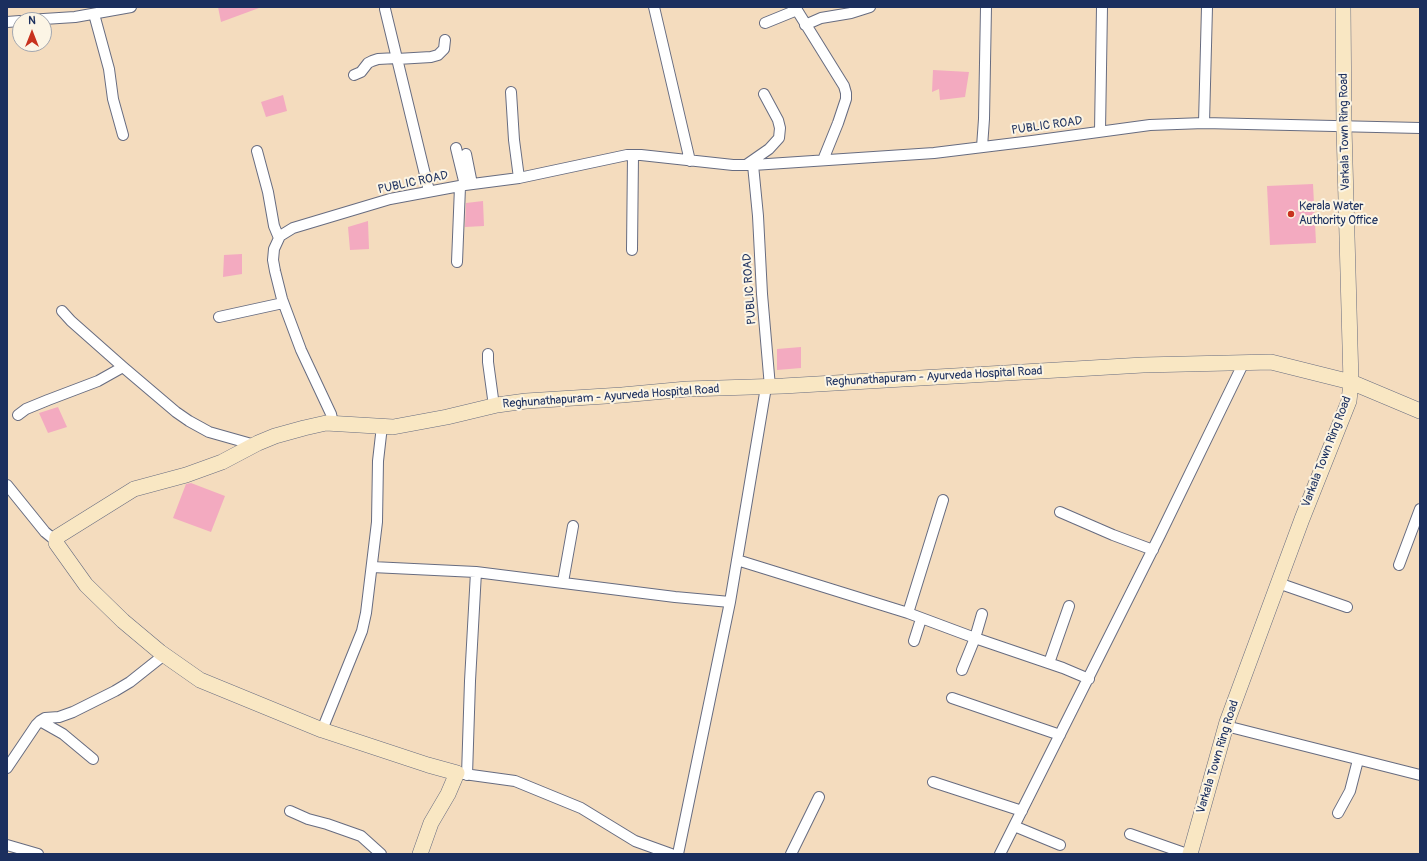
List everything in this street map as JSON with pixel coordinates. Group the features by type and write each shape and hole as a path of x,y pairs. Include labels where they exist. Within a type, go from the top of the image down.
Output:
{"main road":[{"name":"Varkala Town Ring Road","path":"1188,854 1226,726 1278,583 1349,401 1351,382 1344,127 1343,7"},
{"name":"Reghunathapuram - Ayurveda Hospital Road","path":"56,541 57,537 134,489 222,462 255,444 275,436 326,423 393,427 447,417 494,406 526,401 687,389 768,387 1143,365 1272,362 1351,382 1420,412"},
{"path":"56,541 86,585 122,620 164,655 200,680 322,730 414,761 462,774 430,823 420,854"}],"street":[{"path":"52,18 75,17 131,7"},
{"path":"654,7 690,161"},
{"path":"806,25 821,18 851,13 870,7"},
{"path":"982,147 986,7"},
{"path":"1100,131 1102,7"},
{"path":"1204,123 1206,7"},
{"path":"765,23 796,8 844,86 846,99 823,160"},
{"path":"385,10 429,191"},
{"path":"94,14 109,69 113,99 122,135"},
{"path":"354,75 361,72 368,63 378,59 431,57 438,55 444,49 445,40"},
{"path":"511,92 514,147 519,178"},
{"path":"750,165 769,149 779,138 780,128 778,120 764,94"},
{"name":"PUBLIC ROAD","path":"279,238 284,233 301,225 390,199 429,191 519,178 632,155 750,165 934,152 1032,142 1150,125 1204,123 1420,128"},
{"path":"456,148 466,185"},
{"path":"257,151 269,198 274,226 279,238 274,249 273,260 277,282 283,303 304,356 331,414 333,423"},
{"path":"457,262 466,185 466,154"},
{"path":"632,155 632,250"},
{"name":"PUBLIC ROAD","path":"678,854 730,602 768,387 758,216 750,165"},
{"path":"218,317 283,303"},
{"path":"62,310 72,321 123,367 176,412 209,432 255,444"},
{"path":"488,354 494,406"},
{"path":"1000,854 1153,550 1244,362"},
{"path":"18,415 26,409 98,381 123,367"},
{"path":"322,730 362,631 366,613 377,522 378,461 382,426"},
{"path":"7,485 45,532 56,541"},
{"path":"908,613 943,500"},
{"path":"1399,565 1420,509"},
{"path":"1060,512 1113,535 1153,550"},
{"path":"563,582 573,526"},
{"path":"737,560 908,613 921,619 1049,663 1088,679"},
{"path":"372,567 476,572 675,597 730,602"},
{"path":"476,572 470,681 462,774 514,781 581,808 636,841 671,854"},
{"path":"1278,583 1347,608"},
{"path":"1049,663 1070,606"},
{"path":"962,670 975,638 982,614"},
{"path":"914,641 921,619"},
{"path":"7,768 40,721 45,718 59,717 73,712 115,691 130,682 164,655"},
{"path":"952,698 1060,735"},
{"path":"40,721 63,734 94,759"},
{"path":"1226,726 1420,775"},
{"path":"1338,813 1350,791 1358,760"},
{"path":"933,782 1022,811"},
{"path":"791,854 819,797"},
{"path":"290,810 308,819 331,825 361,836 381,854"},
{"path":"1014,826 1060,845"},
{"path":"1130,834 1188,854"},
{"path":"7,845 38,854"}],"building":[{"path":"218,7 259,7 259,8 221,22"},
{"path":"933,70 969,72 965,97 940,100 939,89 932,92"},
{"path":"283,95 287,111 266,117 261,102"},
{"name":"Kerala Water Authority Office","path":"1313,184 1316,243 1270,245 1267,186"},
{"path":"483,201 484,226 465,227 466,203"},
{"path":"368,221 369,249 350,250 348,227"},
{"path":"242,254 242,274 223,277 224,255"},
{"path":"801,347 801,368 777,370 777,349"},
{"path":"58,407 67,427 48,433 39,413"},
{"path":"191,483 225,496 211,532 173,518 186,484"}],"place":[{"name":"Kerala Water Authority Office","path":"1291,214"}]}
